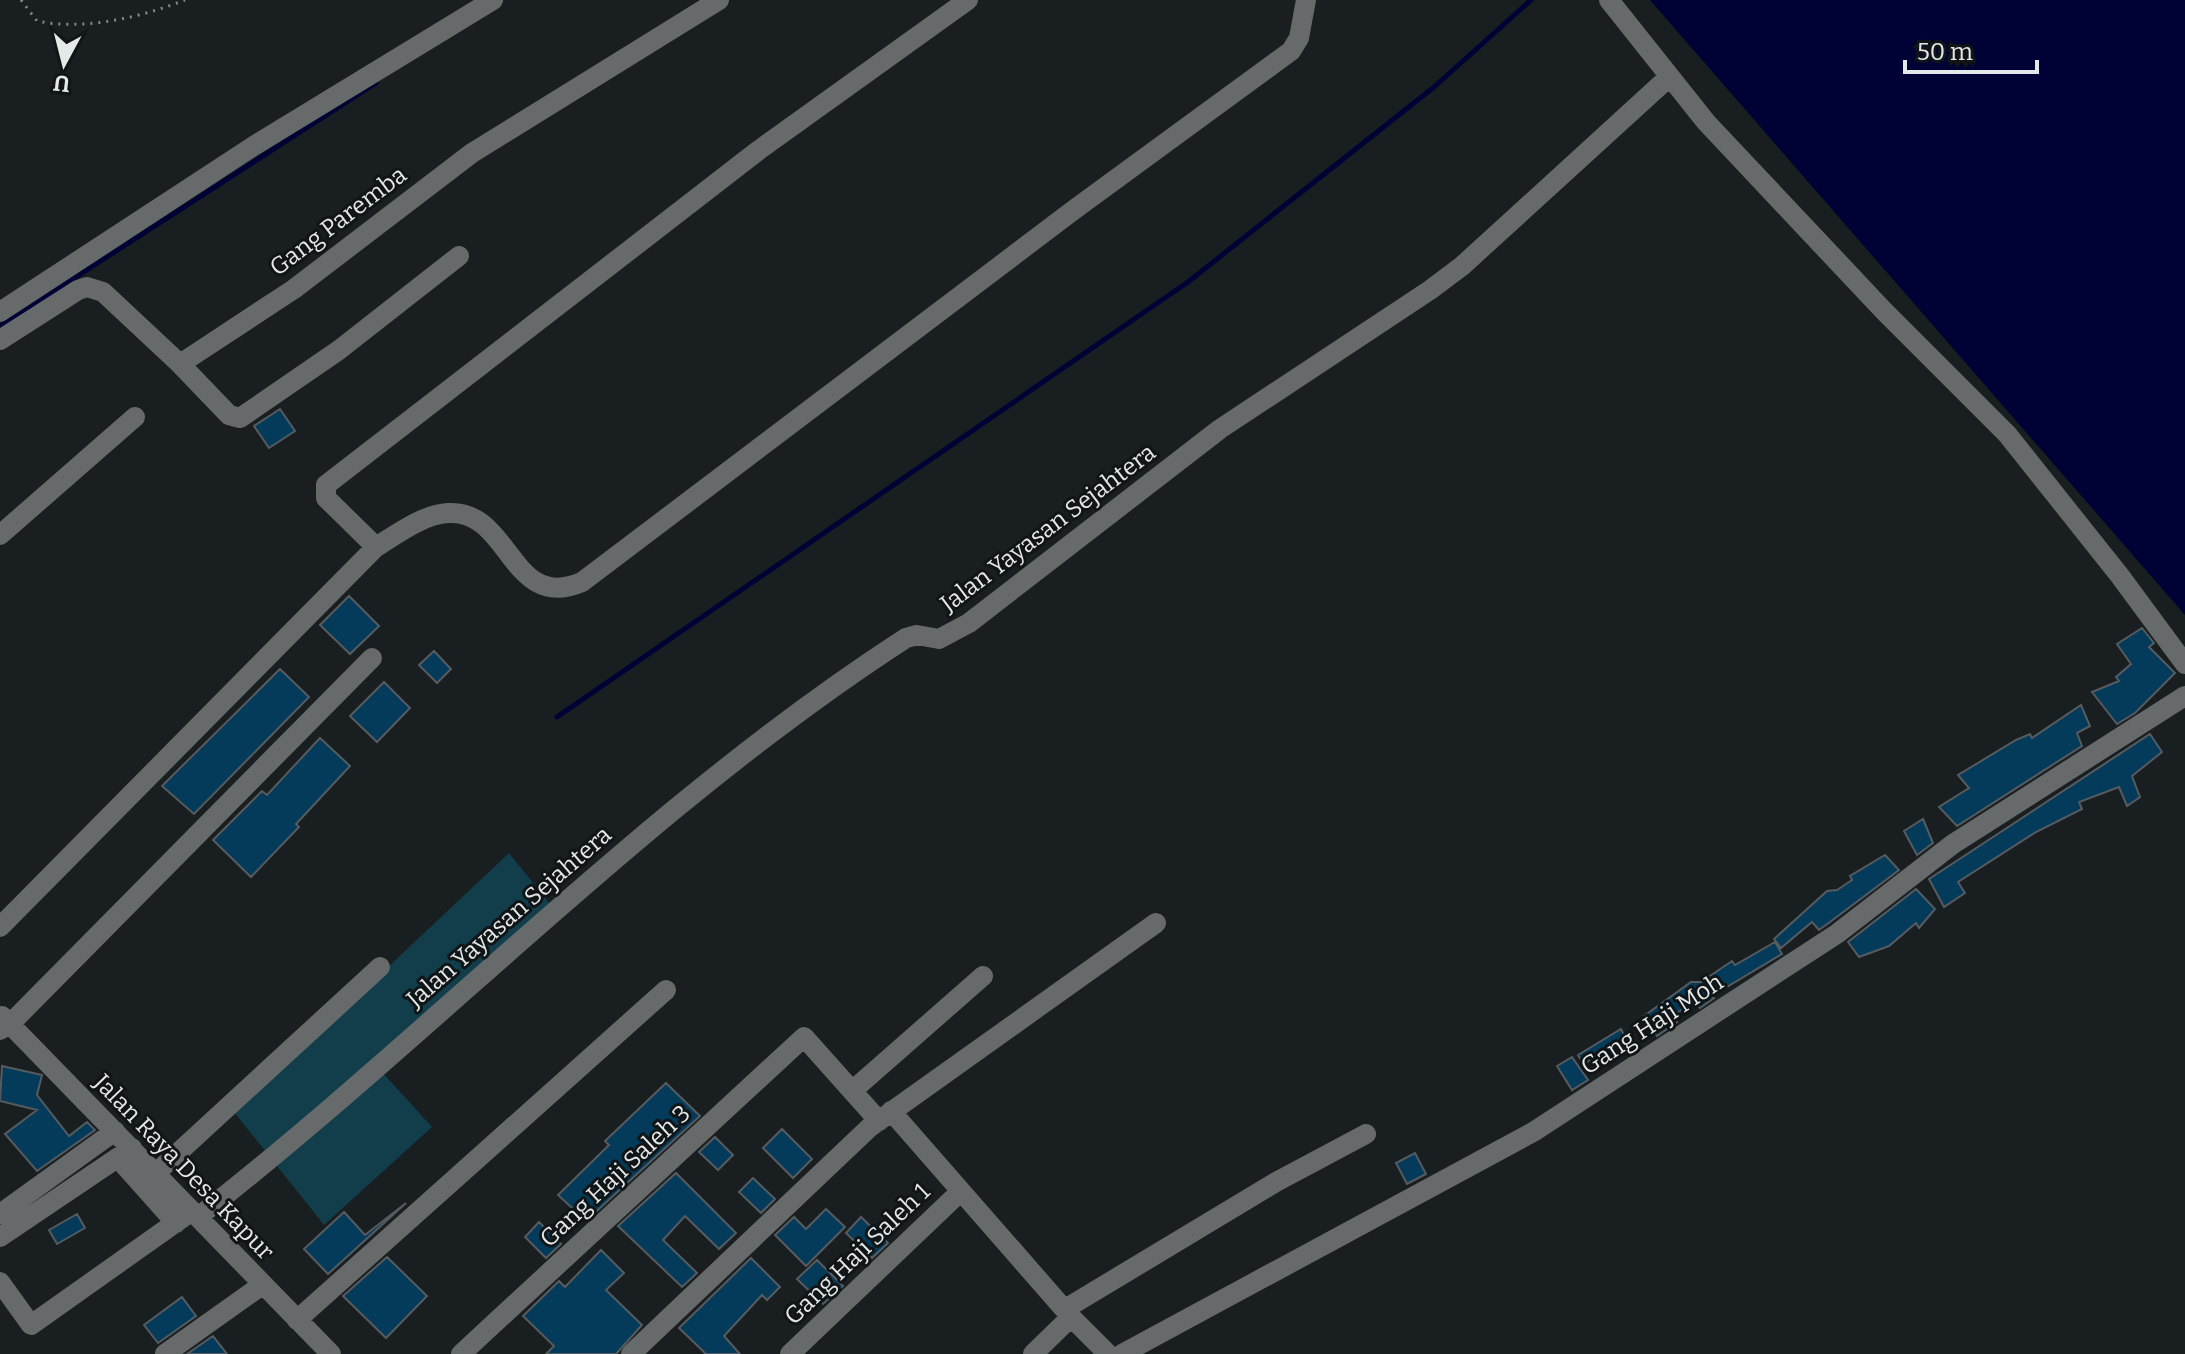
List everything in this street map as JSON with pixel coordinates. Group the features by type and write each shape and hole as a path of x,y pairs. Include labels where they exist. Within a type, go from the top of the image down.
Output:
{"street":[{"path":"0,312 252,147 493,0"},
{"name":"Gang Paremba","path":"180,364 294,289 472,153 719,0"},
{"path":"376,547 326,498 326,485 746,159 968,0"},
{"path":"0,927 376,547 409,527 447,513 471,515 495,536 519,568 546,588 561,591 582,582 869,368 1075,209 1291,51 1298,42 1306,0"},
{"path":"1609,0 1668,78 1819,243 2007,434 2112,564 2185,664"},
{"name":"Jalan Yayasan Sejahtera","path":"0,1282 31,1325 189,1217 304,1133 609,863 779,726 841,679 906,638 917,635 939,639 969,623 1265,397 1441,282 1668,78"},
{"path":"0,340 78,290 93,288 103,292 229,415 240,418 339,350 459,256"},
{"path":"0,535 135,417"},
{"path":"3,1023 372,658"},
{"name":"Gang Haji Moh","path":"1122,1354 1358,1224 1525,1137 1838,933 1953,844 2185,696"},
{"path":"631,1354 885,1116 1156,923"},
{"path":"156,1173 380,967"},
{"path":"983,976 852,1091 885,1116 960,1192 1108,1354"},
{"path":"297,1320 666,990"},
{"name":"Jalan Raya Desa Kapur","path":"3,1023 115,1131 125,1153 156,1173 189,1217 331,1354"},
{"name":"Gang Haji Saleh 3","path":"461,1354 804,1037 852,1091"},
{"path":"0,1214 115,1131"},
{"path":"1033,1354 1068,1313 1276,1182 1366,1134"},
{"path":"0,1237 125,1153 189,1217"},
{"name":"Gang Haji Saleh 1","path":"790,1354 960,1192"},
{"path":"165,1354 262,1285"}],"path":[{"path":"21,0 37,21 65,24 147,14 185,0"}],"shaded area":[{"path":"1650,0 2185,0 2185,615"},
{"path":"509,853 554,909 383,1073 432,1127 324,1225 234,1112"}],"building":[{"path":"280,409 295,431 269,448 254,426"},
{"path":"349,596 379,626 350,654 320,625"},
{"path":"2142,628 2154,643 2149,647 2175,673 2135,713 2117,724 2092,692 2119,681 2116,677 2131,664 2117,644"},
{"path":"434,651 451,669 437,683 419,665"},
{"path":"280,669 309,697 194,814 162,786"},
{"path":"384,682 410,708 377,742 350,716"},
{"path":"2081,705 2090,726 2077,733 2082,746 1957,826 1939,807 1969,788 1958,775 2016,740 2030,734 2032,738"},
{"path":"2150,734 2162,752 2132,776 2140,797 2127,806 2119,787 2079,802 2082,809 2036,832 1958,882 1965,893 1944,907 1929,879"},
{"path":"320,738 350,766 296,824 299,827 251,877 213,840 262,791 267,795"},
{"path":"1923,819 1933,843 1917,855 1904,831"},
{"path":"1885,855 1899,870 1819,930 1812,922 1781,948 1774,939 1827,891 1837,890 1852,880 1850,876"},
{"path":"1916,889 1935,909 1919,928 1916,923 1889,946 1859,957 1848,942"},
{"path":"1775,942 1782,954 1712,996 1714,998 1700,1008 1693,1002 1673,1016 1677,1022 1657,1036 1644,1016 1691,982 1701,982 1732,961 1735,965"},
{"path":"1621,1029 1627,1041 1583,1064 1578,1055"},
{"path":"1572,1057 1588,1080 1572,1090 1557,1066"},
{"path":"2,1066 42,1075 37,1095 69,1136 87,1122 95,1130 37,1171 5,1134 37,1110 0,1101"},
{"path":"666,1083 700,1116 586,1221 558,1195 609,1145 605,1141"},
{"path":"782,1129 812,1159 793,1178 763,1148"},
{"path":"715,1137 733,1155 718,1170 699,1152"},
{"path":"1415,1153 1426,1174 1407,1184 1396,1163"},
{"path":"676,1173 736,1233 719,1249 685,1216 663,1240 697,1273 682,1287 618,1226"},
{"path":"753,1178 775,1199 761,1213 739,1192"},
{"path":"406,1203 328,1274 304,1249 344,1212 365,1235"},
{"path":"826,1209 845,1227 806,1266 775,1235 794,1217 806,1229"},
{"path":"77,1214 85,1228 57,1244 49,1230"},
{"path":"861,1217 888,1243 872,1258 846,1233"},
{"path":"539,1222 561,1244 546,1258 525,1237"},
{"path":"601,1250 624,1273 606,1290 642,1325 616,1354 546,1354 554,1346 523,1316 559,1281 565,1287"},
{"path":"387,1257 427,1296 386,1338 343,1296"},
{"path":"751,1258 780,1287 767,1300 762,1295 724,1336 740,1354 706,1354 679,1328"},
{"path":"817,1260 843,1286 823,1304 797,1279"},
{"path":"182,1297 196,1316 158,1343 144,1325"},
{"path":"213,1336 227,1354 187,1354"}],"waterway":[{"path":"557,717 1188,282 1434,87 1531,0"},
{"path":"0,326 376,83"}]}
